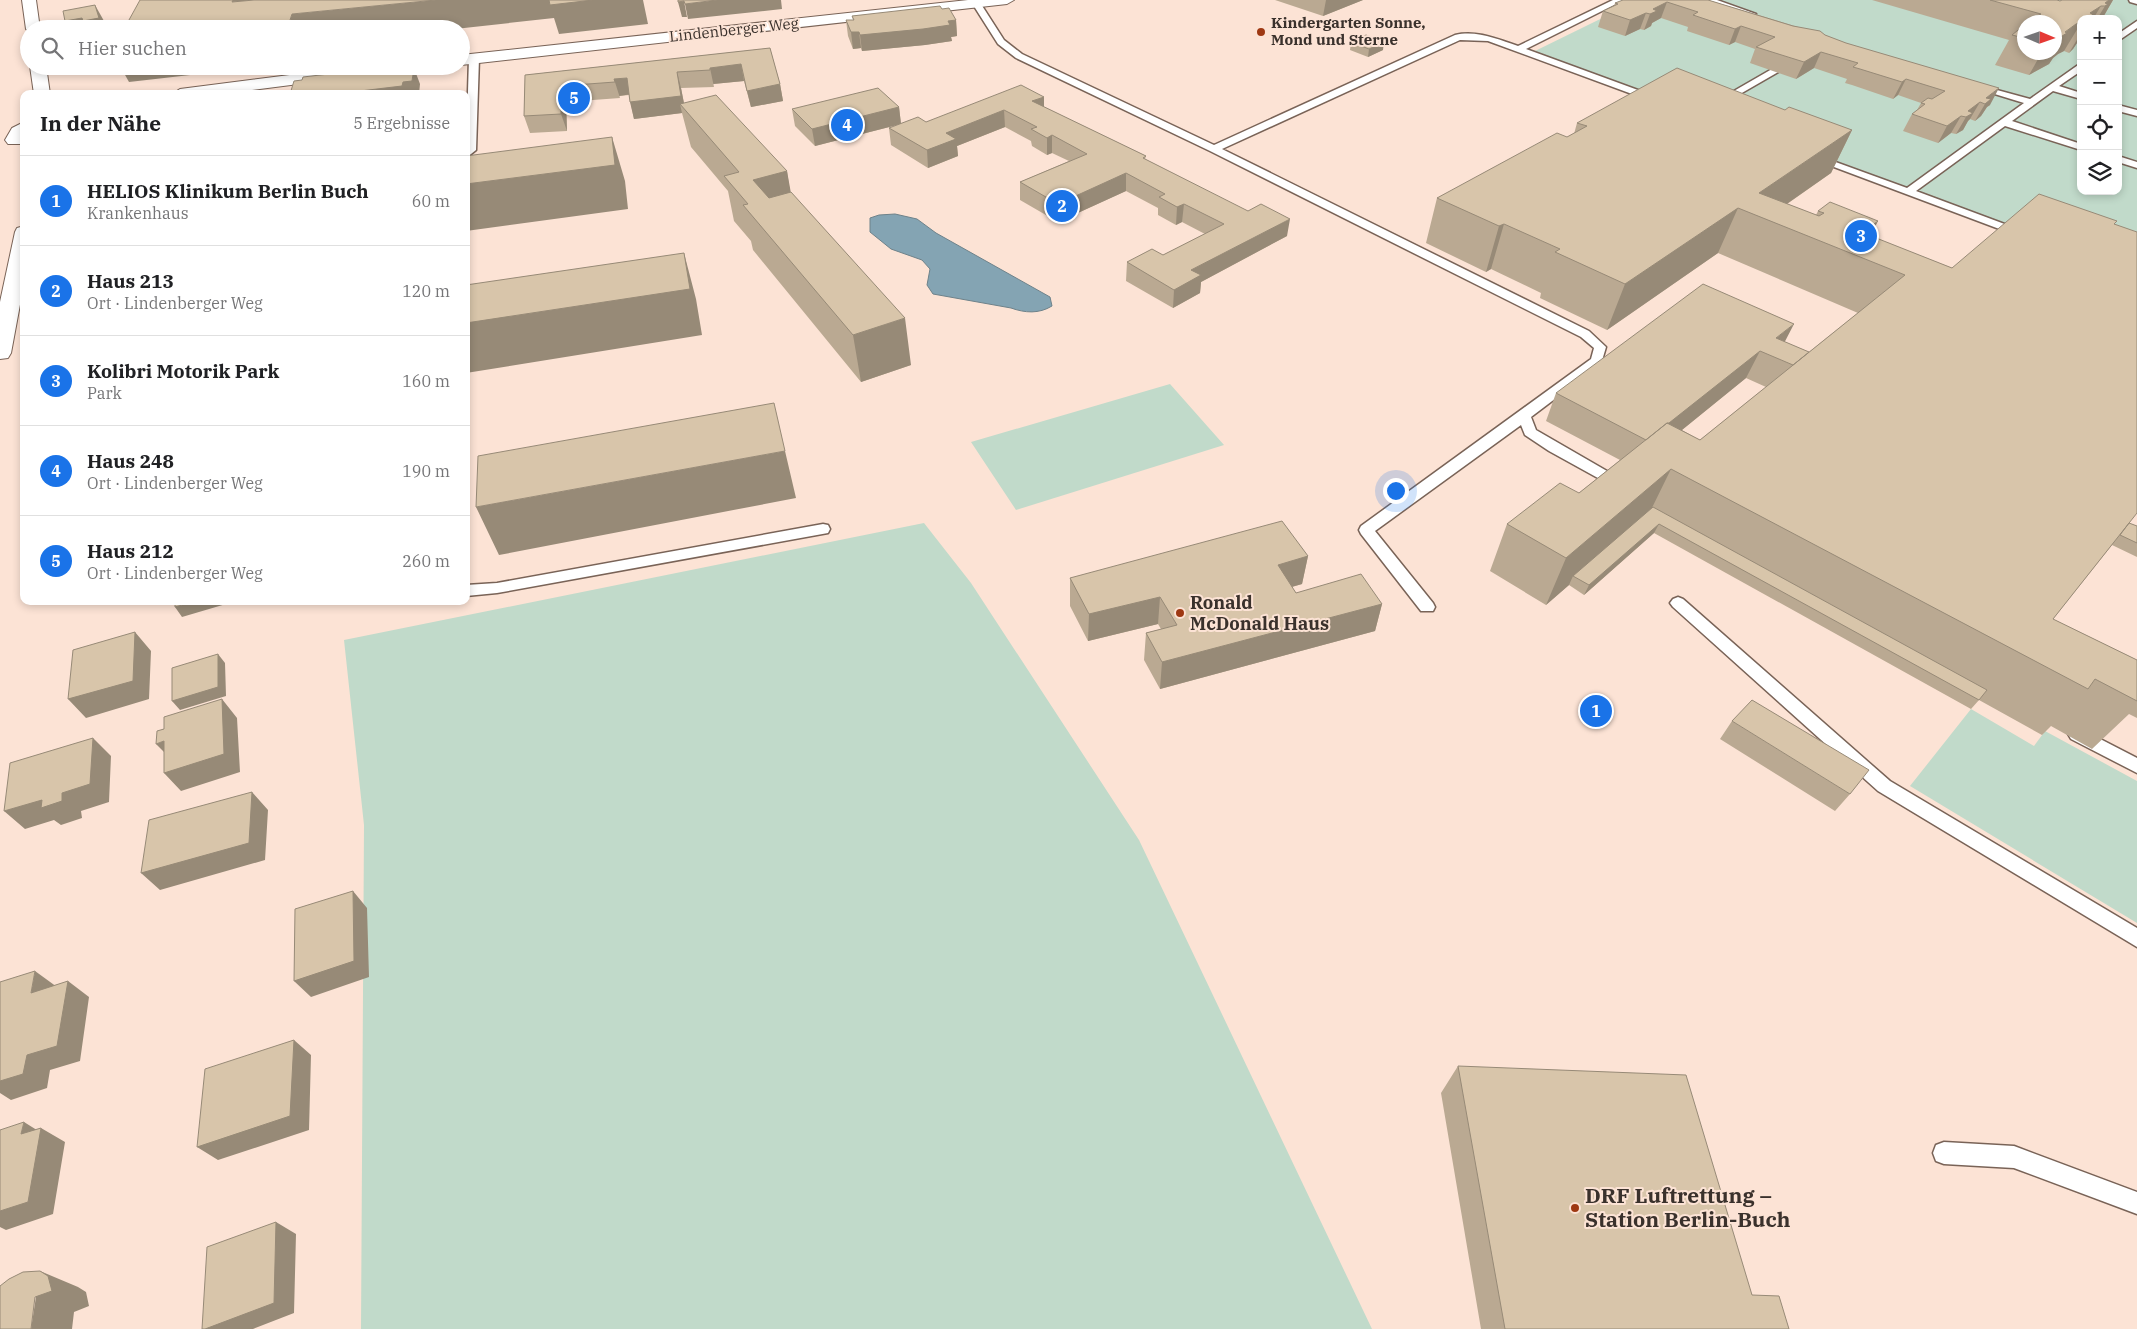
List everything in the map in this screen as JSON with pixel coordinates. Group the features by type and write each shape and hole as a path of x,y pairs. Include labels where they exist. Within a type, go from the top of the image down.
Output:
{"street":[{"path":"29,0 32,20"},
{"name":"Lindenberger Weg","path":"470,59 1007,0"},
{"path":"39,75 41,90"},
{"path":"211,90 329,75"},
{"path":"0,353 20,252"}],"lane":[{"path":"1519,49 1620,0"},
{"path":"1709,0 1764,18"},
{"path":"2133,0 2137,1"},
{"path":"976,3 1001,42 1019,56 1214,149 1585,334 1600,347 1597,361 1366,530 1427,607"},
{"path":"2133,32 2137,24"},
{"path":"1214,149 1458,37 1474,36 1490,39 1669,104"},
{"path":"1908,192 2077,69"},
{"path":"1705,110 1775,71"},
{"path":"468,75 468,90"},
{"path":"1966,82 2030,102"},
{"path":"2051,87 2077,95"},
{"path":"2122,109 2137,113"},
{"path":"2004,122 2077,146"},
{"path":"470,127 470,151"},
{"path":"1807,155 2036,239"},
{"path":"2122,160 2137,165"},
{"path":"1524,416 1530,432 1554,448 1633,491"},
{"path":"470,591 497,588 824,530"},
{"path":"1678,604 1884,786 2137,938"},
{"path":"2063,726 2137,766"},
{"path":"1944,1153 2014,1157 2137,1203"}],"green space":[{"path":"1639,0 2137,0 2137,278 1535,51"},
{"path":"1170,384 1224,445 1016,510 971,442"},
{"path":"924,523 971,583 1139,840 1372,1329 361,1329 364,825 344,640"},
{"path":"1971,709 2034,746 2045,731 2137,781 2137,923 1910,786"}],"water":[{"path":"895,214 917,219 936,233 1050,297 1052,306 1047,309 1027,312 933,294 927,285 930,269 922,260 891,249 870,232 870,218 879,215"}],"building":[{"path":"140,0 233,0 232,2 254,0 436,0 292,14 290,20 129,20"},
{"path":"549,0 593,0 550,5"},
{"path":"678,0 717,0 685,4 684,1 678,2"},
{"path":"1623,0 1708,0 1793,26 1820,31 1825,35 1846,43 1999,88 1986,98 1991,99 1985,104 1980,102 1968,111 1973,113 1966,117 1961,116 1947,126 1912,114 1925,104 1921,103 1928,98 1932,99 1945,91 1906,79 1902,82 1853,67 1858,63 1821,52 1804,62 1756,47 1775,37 1741,26 1735,29 1693,15 1698,12 1667,2 1653,9 1657,11 1650,14 1646,13 1630,20 1603,11"},
{"path":"1990,0 2109,0 2105,3 2108,4 2090,13 2093,14 2092,15 2077,15 2077,24 2062,36 2062,15 2039,15 2041,14"},
{"path":"95,5 99,18 65,20 63,11"},
{"path":"940,6 942,9 949,8 956,20 948,21 950,25 860,35 859,32 851,32 846,20 854,20 852,16"},
{"path":"1366,35 1384,42 1369,49 1351,42"},
{"path":"770,48 780,84 747,91 741,64 710,68 710,70 677,72 681,96 630,102 627,78 614,79 615,82 561,86 561,114 524,116 525,75"},
{"path":"1677,68 1785,110 1789,107 1852,130 1759,193 1819,216 1824,213 1818,211 1830,202 1878,221 1867,229 1861,227 1856,230 1952,268 2039,194 2117,221 2114,224 2137,232 2137,513 2053,619 2137,660 2137,701 2095,679 2088,689 1671,469 1566,558 1507,524 1560,483 1579,493 1667,423 1700,440 1905,275 1738,208 1625,284 1555,252 1560,249 1504,224 1499,226 1437,198 1557,133 1567,137 1587,126 1577,123"},
{"path":"320,75 413,75 412,81 403,82 402,86 368,90 291,90 294,81 302,80 303,77"},
{"path":"1021,85 1044,97 1032,101 1146,156 1143,158 1248,211 1261,204 1290,219 1191,270 1201,275 1174,290 1127,262 1152,249 1163,255 1224,224 1184,204 1177,207 1159,197 1165,194 1126,173 1058,204 1020,182 1087,154 1052,135 1047,138 1031,129 1037,127 1004,110 946,133 956,139 927,150 889,128 918,117 926,122"},
{"path":"878,88 899,107 812,129 792,109"},
{"path":"716,95 787,171 753,180 769,198 791,192 905,318 853,335 743,205 748,204 724,176 739,172 680,104"},
{"path":"612,137 615,165 470,183 470,155"},
{"path":"684,253 690,289 470,322 470,284"},
{"path":"1703,284 1794,324 1776,338 1809,352 1793,365 1760,351 1646,440 1556,393"},
{"path":"774,403 785,451 476,507 478,456"},
{"path":"1653,507 1987,690 1979,700 1659,524 1589,585 1573,576"},
{"path":"1282,521 1308,556 1278,565 1296,593 1361,574 1382,604 1162,662 1146,633 1177,625 1160,597 1089,614 1070,578"},
{"path":"2129,523 2137,526 2137,543 2120,535"},
{"path":"135,632 133,681 68,699 73,650"},
{"path":"218,654 218,687 172,701 172,668"},
{"path":"222,699 224,754 164,773 164,741 156,744 157,731 164,729 164,717"},
{"path":"1752,700 1869,770 1850,794 1732,721"},
{"path":"93,738 90,784 62,793 62,801 41,808 42,800 4,811 10,763"},
{"path":"252,792 249,843 141,873 149,820"},
{"path":"353,891 354,961 294,981 295,909"},
{"path":"35,971 31,993 68,981 57,1046 27,1055 23,1074 0,1081 0,982"},
{"path":"294,1040 290,1116 197,1147 205,1069"},
{"name":"DRF Luftrettung – Station Berlin-Buch","path":"1458,1066 1686,1075 1752,1295 1779,1296 1789,1329 1505,1329"},
{"path":"24,1122 21,1134 41,1128 28,1202 0,1211 0,1130"},
{"path":"276,1222 274,1303 202,1329 207,1247"},
{"path":"40,1271 48,1276 52,1291 35,1297 31,1329 0,1329 0,1286 23,1272"}],"place":[{"name":"Kindergarten Sonne, Mond und Sterne","path":"1261,32"},
{"name":"Haus 212","path":"574,98"},
{"name":"Haus 248","path":"847,125"},
{"name":"Haus 213","path":"1062,206"},
{"name":"Kolibri Motorik Park","path":"1861,236"},
{"name":"Ronald McDonald Haus","path":"1180,613"},
{"name":"HELIOS Klinikum Berlin Buch","path":"1596,711"},
{"name":"DRF Luftrettung – Station Berlin-Buch","path":"1575,1208"}]}
